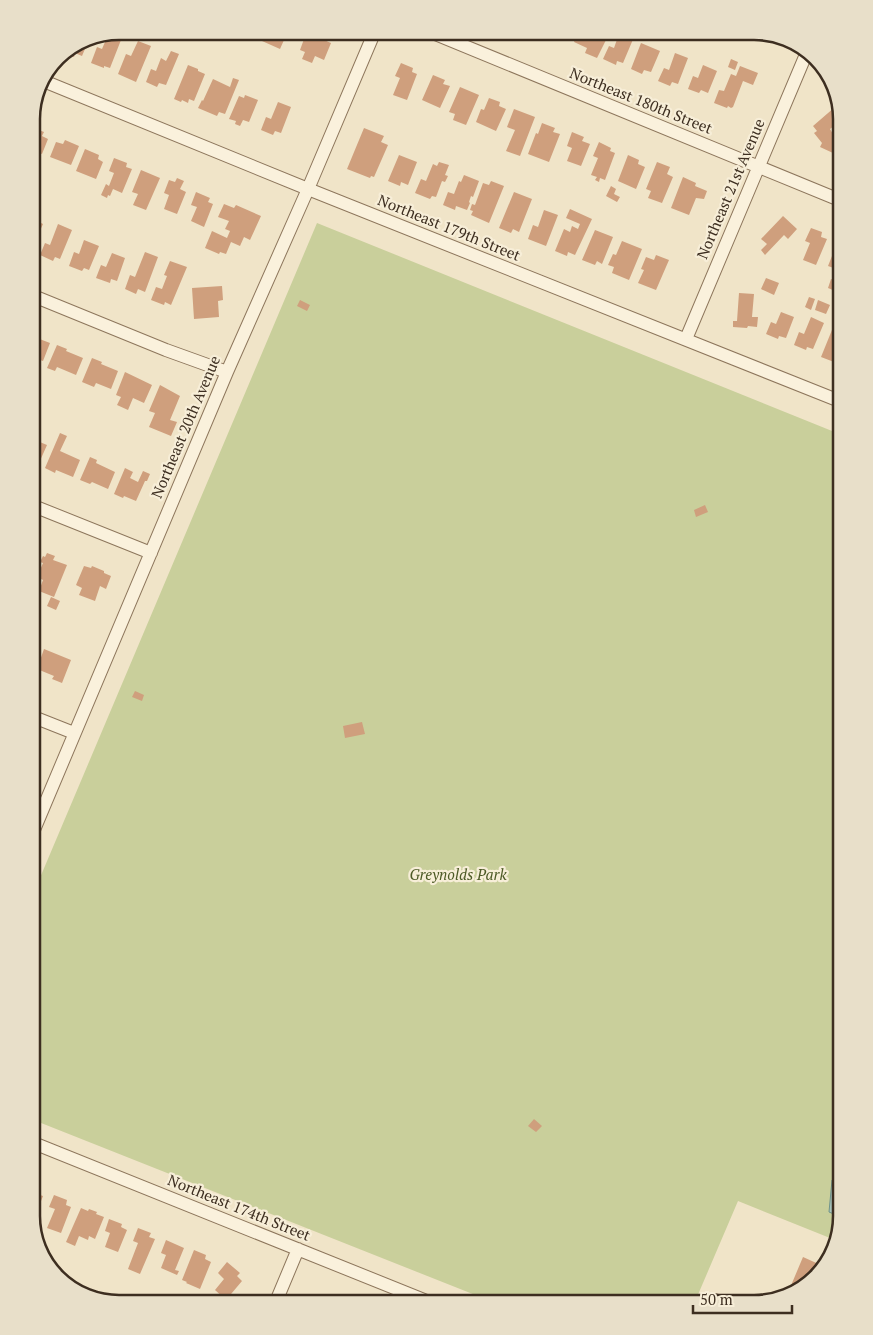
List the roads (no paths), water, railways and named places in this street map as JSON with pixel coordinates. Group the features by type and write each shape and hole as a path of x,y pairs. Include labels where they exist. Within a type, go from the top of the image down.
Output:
{"street":[{"name":"Northeast 20th Avenue","path":"40,815 227,372 371,40"},
{"name":"Northeast 180th Street","path":"450,40 833,197"},
{"name":"Northeast 21st Avenue","path":"686,339 804,58"},
{"name":"Northeast 179th Street","path":"49,83 308,189 833,398"},
{"path":"40,299 166,350 227,372"},
{"path":"40,509 151,553"},
{"path":"40,720 74,733"},
{"name":"Northeast 174th Street","path":"40,1146 412,1295"},
{"path":"279,1295 298,1249"}],"water":[{"path":"833,1179 833,1214 829,1212"}],"park label":[{"name":"Greynolds Park","path":"458,875"}]}
